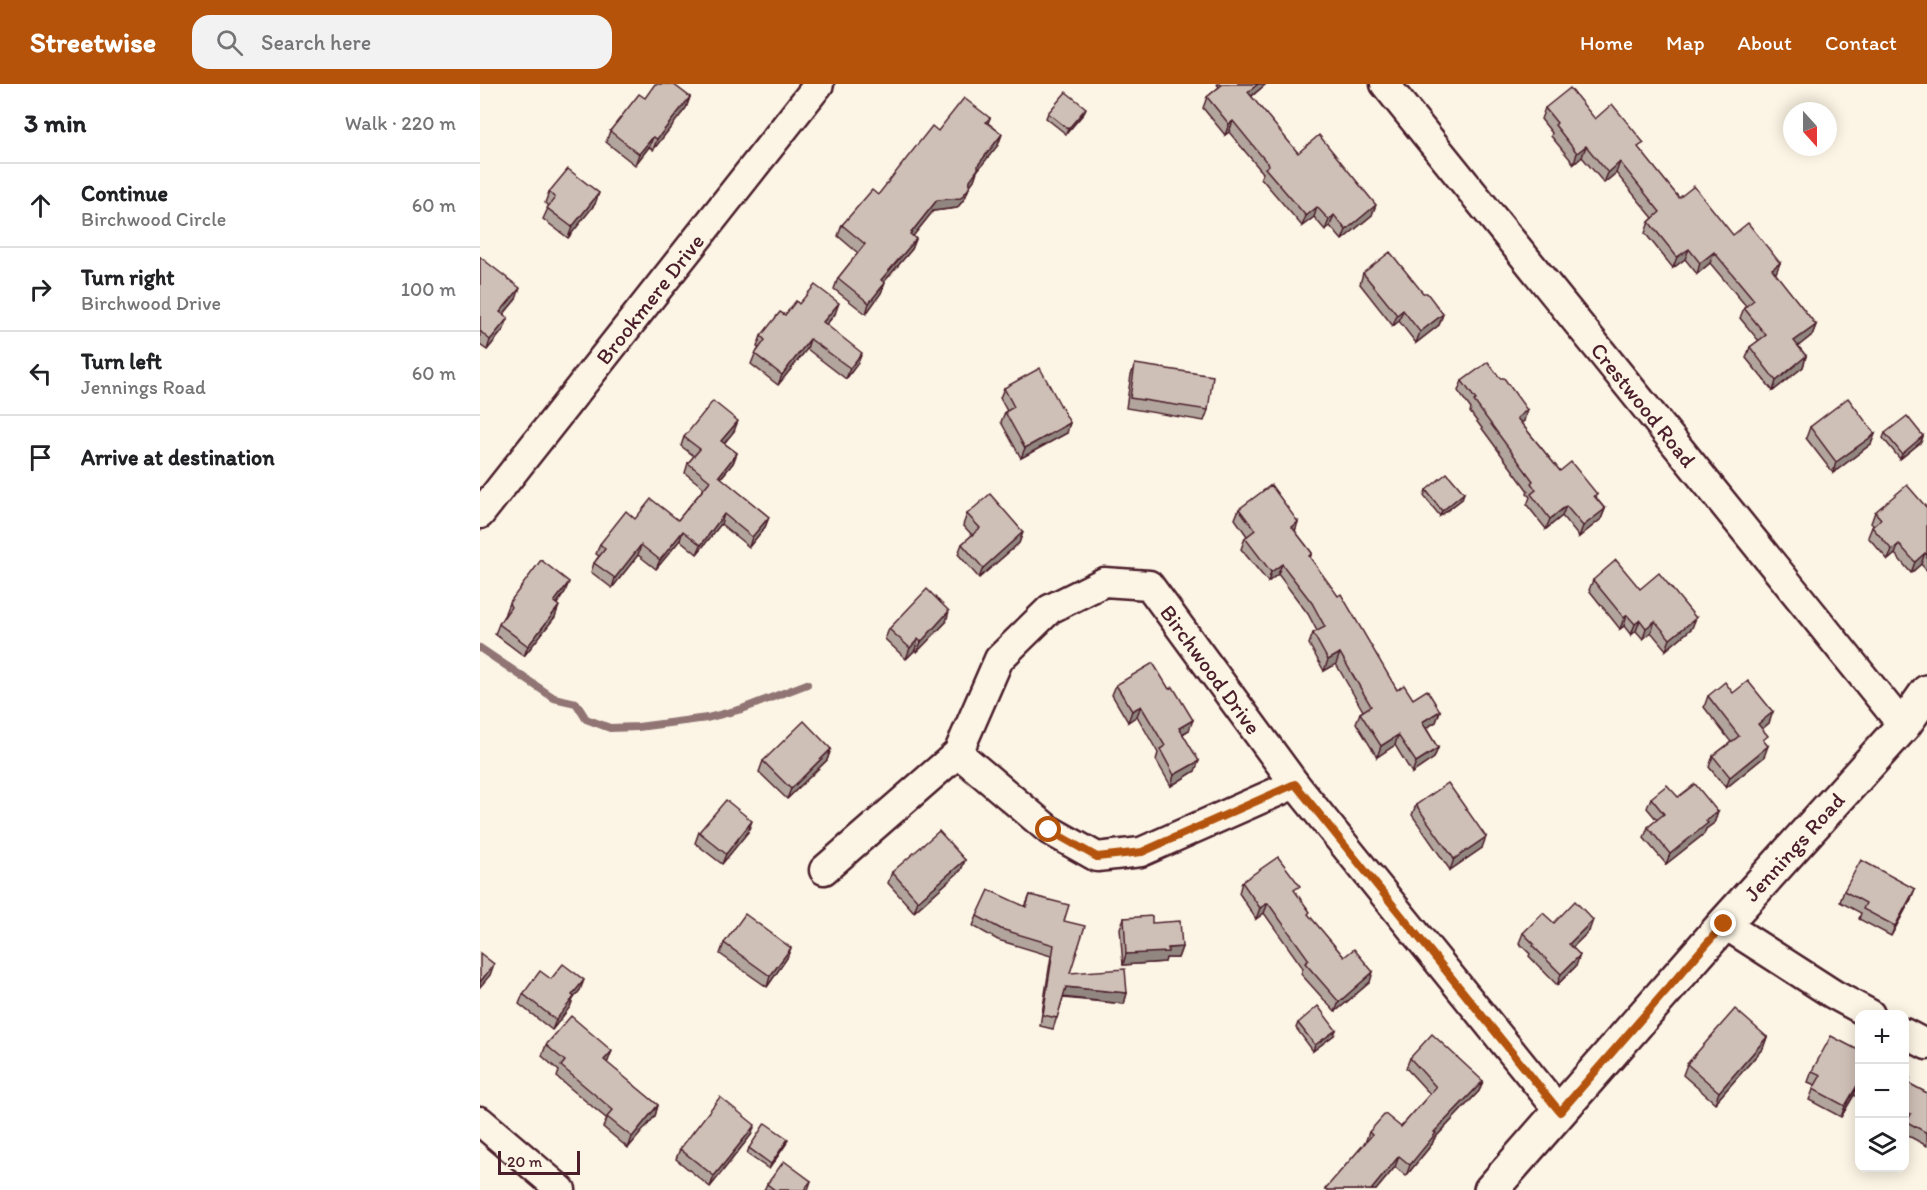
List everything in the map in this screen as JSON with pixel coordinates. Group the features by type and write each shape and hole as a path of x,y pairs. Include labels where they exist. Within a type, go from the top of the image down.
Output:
{"street":[{"name":"Brookmere Drive","path":"480,514 819,84"},
{"name":"Crestwood Road","path":"1384,84 1903,726"},
{"name":"Birchwood Drive","path":"824,870 958,753 999,659 1050,609 1104,582 1149,585 1295,784 1560,1112"},
{"name":"Jennings Road","path":"1491,1190 1724,924 1903,726 1927,693"},
{"path":"958,753 1049,830 1097,857 1142,852 1295,784"},
{"path":"1724,924 1833,994 1863,1010"},
{"path":"1909,1035 1927,1045"},
{"path":"480,1121 561,1190"}],"building":[{"path":"655,84 673,84 690,97 657,139 653,137 639,154 610,131 639,94 645,98"},
{"path":"1223,84 1258,84 1248,92 1298,153 1319,135 1376,205 1346,230 1334,215 1329,220 1317,207 1306,216 1265,168 1269,165 1233,121 1229,124 1207,97"},
{"path":"1570,88 1595,119 1612,104 1644,143 1638,147 1679,198 1694,186 1733,235 1748,223 1780,263 1772,269 1816,325 1794,341 1806,356 1776,381 1750,347 1766,335 1744,308 1754,300 1714,252 1700,263 1689,249 1677,257 1649,222 1660,212 1620,162 1608,173 1586,146 1577,153 1555,125 1557,123 1545,108"},
{"path":"1066,92 1086,108 1068,129 1048,113"},
{"path":"964,98 990,118 986,122 1002,134 978,165 978,169 970,180 969,188 961,198 937,200 910,234 916,239 881,280 885,283 869,303 838,278 865,244 842,225 872,190 878,195 932,126 938,131"},
{"path":"568,169 599,193 572,227 547,208 555,198 549,192"},
{"path":"1390,252 1443,314 1420,332 1403,310 1397,315 1363,273"},
{"path":"480,257 520,288 500,312 508,318 490,340 480,331"},
{"path":"815,285 839,303 823,322 862,353 850,368 810,339 782,375 755,354 765,340 761,336 780,312 785,315 796,301 799,304"},
{"path":"1488,362 1500,378 1504,378 1527,410 1517,418 1560,471 1571,462 1597,494 1594,496 1605,509 1583,526 1566,506 1550,519 1531,494 1536,490 1531,483 1533,481 1462,381"},
{"path":"1135,364 1213,376 1208,410 1130,398"},
{"path":"1040,368 1070,423 1025,448 1005,412 1014,407 1004,388"},
{"path":"1848,398 1875,434 1836,462 1810,427"},
{"path":"713,401 738,421 721,441 737,453 719,476 769,517 752,537 724,514 701,545 683,531 660,560 641,545 615,578 594,563 605,549 600,544 626,511 635,519 651,499 678,520 710,481 688,463 700,449 684,437"},
{"path":"1907,416 1923,436 1902,454 1885,433"},
{"path":"1447,473 1464,493 1442,511 1426,490"},
{"path":"1271,485 1298,522 1292,527 1312,553 1309,556 1338,596 1341,594 1397,690 1404,685 1413,699 1427,690 1440,711 1422,722 1438,748 1416,762 1398,735 1381,746 1360,713 1371,706 1340,653 1328,660 1313,633 1325,627 1312,603 1282,564 1271,572 1245,538 1255,530 1239,509"},
{"path":"1907,485 1927,508 1927,555 1925,553 1915,562 1899,544 1892,550 1872,527 1881,519 1875,512"},
{"path":"990,494 1023,532 983,568 962,544 980,528 967,514"},
{"path":"541,560 569,582 554,602 559,606 528,646 499,624 511,607 509,603"},
{"path":"1616,560 1640,589 1659,573 1696,618 1670,639 1655,621 1646,628 1640,620 1635,624 1627,615 1624,618 1593,580"},
{"path":"927,589 949,611 921,642 918,639 910,648 889,629"},
{"path":"1153,663 1169,689 1173,687 1193,720 1179,728 1199,761 1174,775 1160,749 1165,746 1141,706 1132,711 1116,685"},
{"path":"1748,681 1773,712 1758,724 1768,736 1763,740 1768,746 1730,777 1713,756 1739,736 1708,696 1725,682 1733,693"},
{"path":"804,721 831,749 791,789 763,761"},
{"path":"1448,783 1486,837 1454,859 1416,805"},
{"path":"1695,784 1718,812 1670,854 1648,827 1664,814 1651,798 1667,785 1678,797"},
{"path":"726,800 752,821 726,854 699,832"},
{"path":"939,831 965,860 918,901 892,872"},
{"path":"1278,857 1300,886 1294,890 1310,912 1308,914 1344,957 1354,949 1373,972 1339,1002 1305,963 1309,960 1268,903 1260,908 1242,882"},
{"path":"1861,860 1915,889 1895,926 1863,909 1866,903 1844,891"},
{"path":"989,890 1026,907 1030,895 1069,905 1064,921 1085,926 1070,973 1125,969 1127,993 1066,987 1057,1018 1043,1015 1054,945 1001,929 977,916"},
{"path":"1575,901 1593,920 1569,944 1580,955 1561,974 1523,933 1543,913 1554,923"},
{"path":"745,914 791,948 770,976 724,943"},
{"path":"1152,916 1152,923 1180,921 1182,947 1168,948 1168,952 1126,954 1124,918"},
{"path":"480,953 494,964 480,982"},
{"path":"563,964 584,980 556,1020 523,994 540,971 551,979"},
{"path":"1318,1006 1336,1030 1315,1045 1298,1023"},
{"path":"1735,1009 1767,1037 1719,1092 1687,1064"},
{"path":"571,1016 612,1051 604,1060 658,1105 632,1137 607,1117 613,1110 561,1066 565,1061 546,1045"},
{"path":"1432,1034 1483,1081 1434,1132 1436,1133 1410,1165 1399,1156 1371,1190 1325,1189 1372,1135 1369,1132 1385,1114 1401,1127 1436,1087 1410,1058"},
{"path":"1831,1036 1855,1048 1855,1089 1845,1106 1813,1089 1821,1075 1812,1071"},
{"path":"1909,1084 1927,1093 1927,1133 1909,1123 1911,1114 1909,1113"},
{"path":"720,1097 755,1125 714,1176 680,1149"},
{"path":"765,1123 788,1139 771,1164 749,1148"},
{"path":"784,1161 811,1181 804,1190 775,1190 767,1184"}],"waterway":[{"path":"480,648 554,698 576,703 586,719 610,728 638,727 707,718 742,709 807,684"}],"route":[{"path":"1049,830 1097,857 1142,852 1295,784 1560,1112 1724,924"}]}
